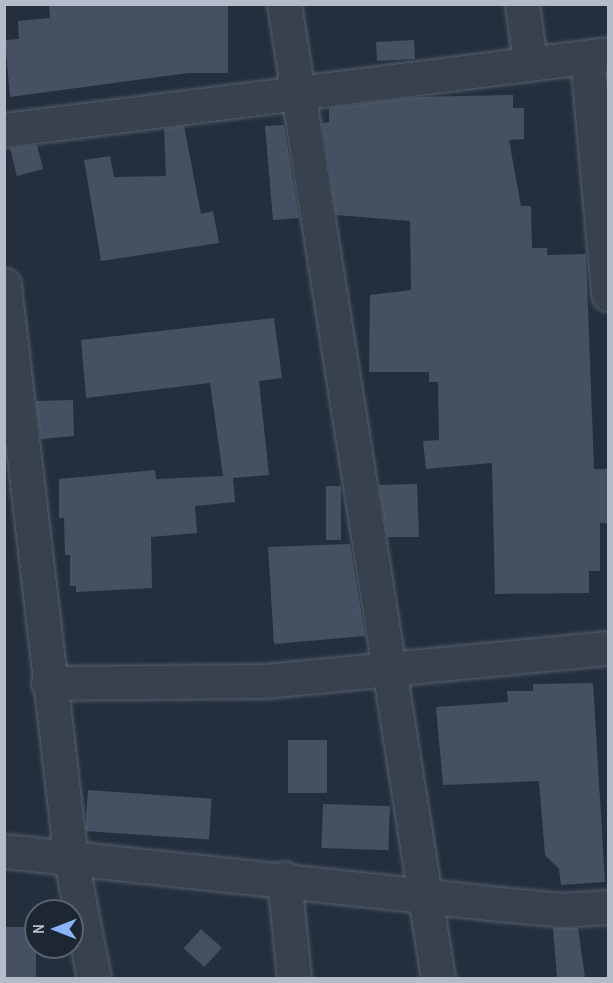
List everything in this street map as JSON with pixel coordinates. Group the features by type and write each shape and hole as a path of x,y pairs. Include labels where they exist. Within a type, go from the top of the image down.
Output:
{"street":[{"path":"284,4 386,670 438,978"},
{"path":"522,4 530,62"},
{"path":"4,130 297,90 598,55 609,294"},
{"path":"4,285 48,683 71,860 94,978"},
{"path":"48,683 171,685 386,670 609,648"},
{"path":"4,851 71,860 422,892 563,910 609,907"},
{"path":"284,878 294,978"}],"building":[{"path":"49,4 228,4 228,73 188,73 10,97 5,40 19,39 18,21 50,18"},
{"path":"414,40 415,59 377,61 376,42"},
{"path":"513,95 513,108 524,108 524,139 509,140 521,206 531,206 532,248 547,248 547,255 586,254 594,469 609,469 609,523 600,523 600,571 589,571 589,593 495,594 492,463 426,469 423,441 439,440 438,382 429,382 429,372 369,372 370,295 411,290 410,221 336,215 322,123 329,122 329,108 417,97"},
{"path":"284,125 299,218 273,220 265,126"},
{"path":"184,126 201,214 213,211 219,243 101,261 84,160 110,156 114,177 166,176 164,129"},
{"path":"37,145 43,169 17,176 10,148"},
{"path":"274,318 282,378 259,381 269,475 233,478 235,502 195,506 197,533 151,537 152,588 76,592 76,586 70,586 70,555 65,555 64,518 59,518 59,479 155,470 156,479 223,476 210,383 86,398 81,340"},
{"path":"73,400 74,436 41,439 36,401"},
{"path":"417,484 419,537 387,537 379,485"},
{"path":"326,486 341,486 341,540 326,540"},
{"path":"350,544 365,636 274,644 268,547"},
{"path":"593,683 605,882 561,885 559,869 545,855 539,781 443,785 436,707 508,702 507,691 533,691 533,684"},
{"path":"288,740 327,740 327,793 288,793"},
{"path":"88,790 212,799 209,840 85,831"},
{"path":"323,804 390,806 388,850 321,848"},
{"path":"4,927 24,927 24,959 36,959 36,978 4,978"},
{"path":"553,928 578,928 585,978 557,978"},
{"path":"201,929 222,948 204,967 184,948"}]}
